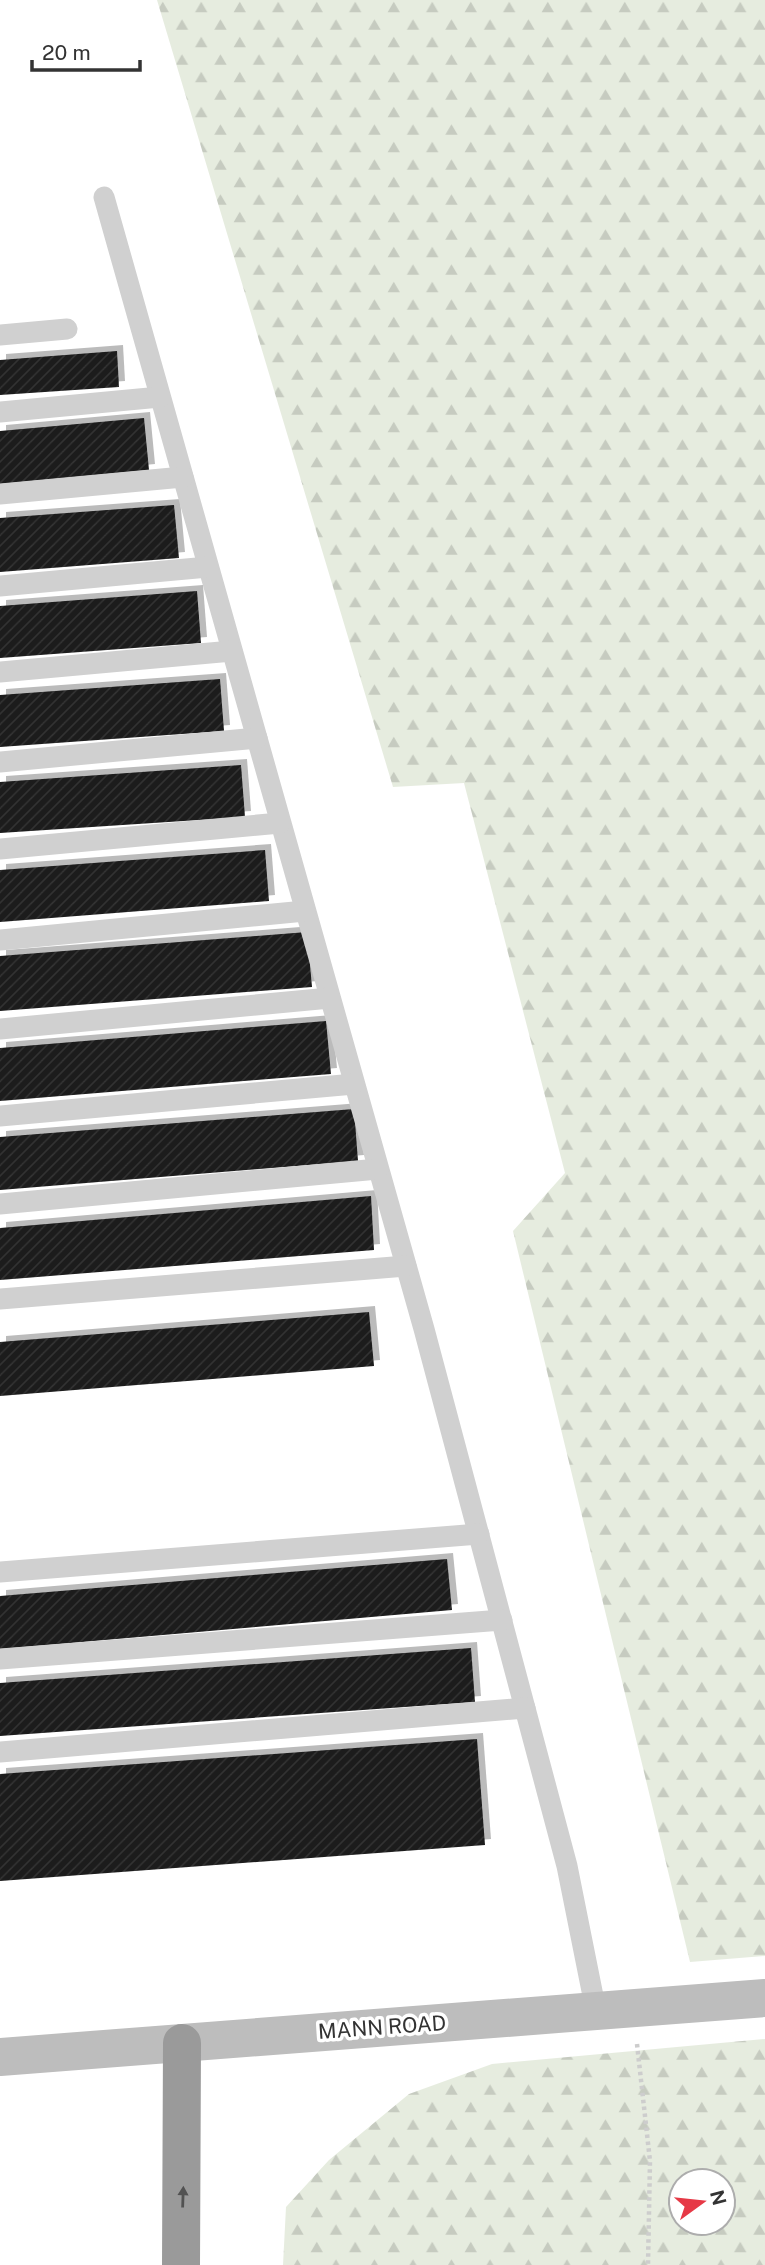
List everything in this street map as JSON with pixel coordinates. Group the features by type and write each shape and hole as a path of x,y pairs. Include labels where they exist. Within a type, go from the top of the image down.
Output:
{"highway":[{"path":"181,2265 184,2156 182,2043"}],"main road":[{"name":"MANN ROAD","path":"0,2057 765,1998"}],"lane":[{"path":"104,197 479,1534 567,1866 596,2011"},
{"path":"0,335 67,329"},
{"path":"0,412 160,397"},
{"path":"0,494 183,477"},
{"path":"0,586 208,567"},
{"path":"0,672 232,651"},
{"path":"0,762 257,738"},
{"path":"0,849 281,822"},
{"path":"0,940 306,911"},
{"path":"0,1030 330,998"},
{"path":"0,1116 354,1084"},
{"path":"0,1204 378,1169"},
{"path":"0,1299 406,1266"},
{"path":"0,1572 479,1534"},
{"path":"0,1659 502,1620"},
{"path":"0,1752 524,1708"}],"path":[{"path":"633,2008 650,2161 648,2265"}],"green space":[{"path":"157,0 765,0 765,1956 690,1962 513,1231 565,1173 464,783 393,787"},
{"path":"765,2039 765,2265 283,2265 286,2207 329,2160 409,2094 492,2064"}],"building":[{"path":"117,351 119,387 0,395 0,360"},
{"path":"144,418 149,470 0,484 0,431"},
{"path":"174,505 179,558 0,572 0,518"},
{"path":"197,591 201,643 0,658 0,606"},
{"path":"220,679 224,731 0,747 0,695"},
{"path":"241,765 245,817 0,833 0,782"},
{"path":"265,850 269,901 0,922 0,870"},
{"path":"307,932 312,987 0,1011 0,956"},
{"path":"326,1021 331,1074 0,1101 0,1048"},
{"path":"354,1109 358,1161 0,1190 0,1137"},
{"path":"371,1196 374,1250 0,1280 0,1228"},
{"path":"369,1312 374,1366 0,1396 0,1342"},
{"path":"447,1559 452,1610 0,1649 0,1596"},
{"path":"471,1648 475,1702 0,1736 0,1683"},
{"path":"477,1739 485,1845 0,1881 0,1774"}]}
